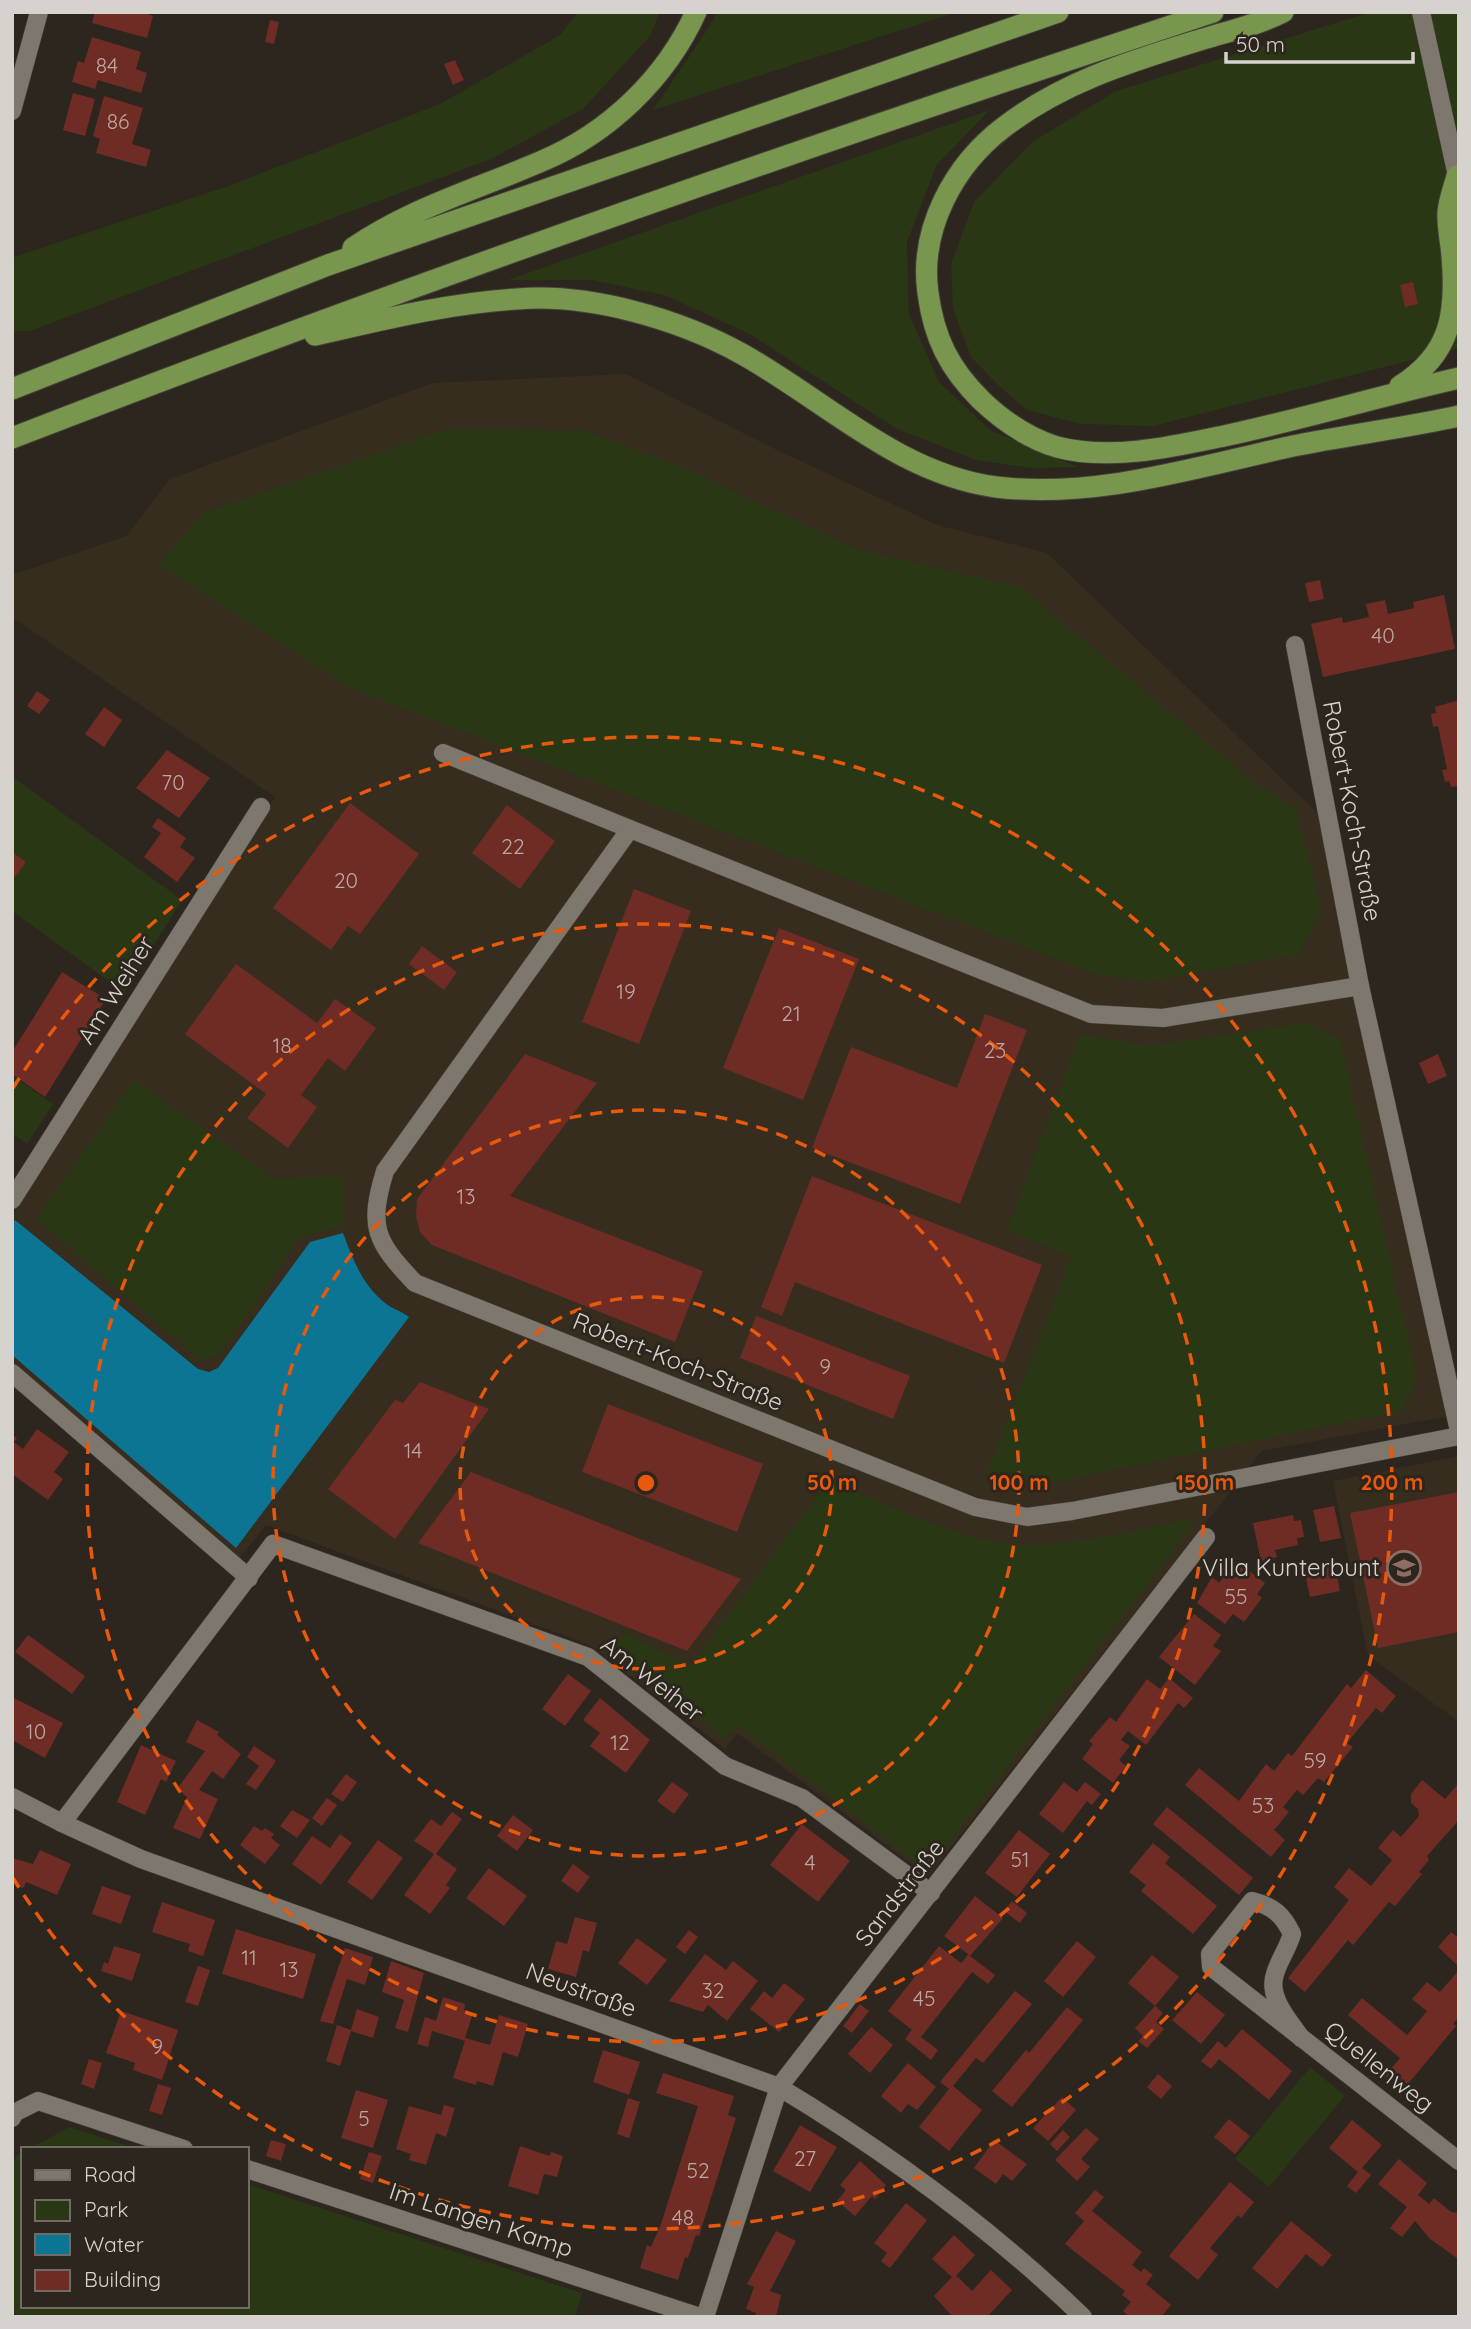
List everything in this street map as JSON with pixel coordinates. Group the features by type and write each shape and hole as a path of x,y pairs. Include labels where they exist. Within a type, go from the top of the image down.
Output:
{"highway":[{"path":"328,265 390,223 545,160 600,128 646,90 688,31 696,12"},
{"path":"12,388 328,265 1058,12"},
{"path":"12,438 542,240 942,101 1213,12"},
{"path":"1283,12 1116,65 1046,97 1001,129 958,174 935,217 925,272 933,326 958,376 1007,425 1057,447 1105,452 1175,446 1300,419 1459,378"},
{"path":"1386,395 1422,372 1443,343 1450,324 1454,284 1448,213 1458,180"},
{"path":"241,351 415,313 519,298 595,303 676,324 742,354 874,440 928,467 994,486 1040,489 1114,485 1316,442 1459,416"}],"street":[{"path":"12,111 39,12"},
{"path":"1421,12 1458,180"},
{"name":"Robert-Koch-Straße","path":"630,829 386,1171 376,1201 377,1234 391,1258 415,1283 975,1507 1027,1517 1072,1511 1459,1433 1360,986 1295,645"},
{"path":"443,753 1091,1014 1163,1018 1360,986"},
{"name":"Am Weiher","path":"12,1200 261,807"},
{"path":"12,1373 249,1578"},
{"name":"Sandstraße","path":"703,2317 779,2087 1206,1537"},
{"name":"Am Weiher","path":"62,1824 273,1544 588,1657 724,1766 802,1798 931,1893"},
{"name":"Neustraße","path":"12,1797 62,1824 141,1859 779,2087 865,2139 974,2220 1083,2317"},
{"name":"Quellenweg","path":"1301,2038 1278,2004 1274,1992 1274,1975 1292,1934 1284,1918 1267,1905 1252,1901 1210,1954 1211,1968 1459,2161"},
{"path":"12,2118 14,2113 38,2101 178,2147"},
{"name":"Im Langen Kamp","path":"248,2169 703,2317"}],"shaded area":[{"path":"626,374 777,450 937,525 1047,553 1326,821 1459,1384 1459,1414 1262,1451 928,1876 737,1733 725,1749 590,1645 266,1525 237,1561 12,1367 12,1217 275,797 12,617 12,575 126,536 170,479 433,383"},
{"name":"Villa Kunterbunt","path":"1459,1456 1459,1722 1368,1655 1333,1481"}],"green space":[{"path":"578,12 660,12 650,36 583,109 491,159 30,331 12,331 14,257 228,186 440,104 560,35"},
{"path":"716,12 957,12 653,110 713,21"},
{"path":"1371,12 1459,12 1459,348 1153,426 1081,424 1027,410 971,357 953,309 951,264 974,202 1032,142 1116,91"},
{"path":"990,110 937,164 907,242 909,314 939,382 990,430 1078,467 1032,468 976,460 897,429 748,333 664,295 592,280 508,280"},
{"path":"448,429 583,430 680,466 858,550 1020,587 1260,787 1297,808 1321,912 1299,954 1148,982 1095,974 352,689 158,564 205,512"},
{"path":"13,777 182,900 124,992 12,911"},
{"path":"1305,1023 1340,1039 1417,1378 1403,1410 1046,1484 984,1481 1071,1257 1007,1230 1080,1034 1150,1046"},
{"path":"12,1075 53,1104 27,1144 12,1133"},
{"path":"134,1080 274,1179 343,1176 343,1226 300,1237 218,1356 200,1360 36,1219"},
{"path":"829,1480 927,1521 1004,1543 1028,1545 1068,1542 1187,1519 1193,1525 927,1871 737,1725 724,1739 610,1651 625,1633 690,1667"},
{"path":"1310,2067 1345,2096 1269,2187 1235,2159"},
{"path":"69,2127 131,2147 33,2147"},
{"path":"21,2153 21,2308 248,2308 248,2184 582,2293 575,2317 12,2317 12,2167 16,2156"}],"water":[{"path":"15,1220 198,1369 209,1372 218,1368 310,1242 343,1233 370,1288 388,1305 409,1317 236,1548 12,1355 12,1225"}],"building":[{"path":"95,12 141,12 153,16 147,38 92,23"},
{"path":"270,20 279,22 274,44 265,42"},
{"path":"92,37 141,52 136,69 147,73 141,93 98,80 95,89 72,82 78,61 84,63"},
{"path":"455,60 464,80 453,85 444,64"},
{"path":"73,93 95,99 85,136 63,130"},
{"path":"104,96 143,108 132,144 151,150 146,167 96,153 100,139 93,136"},
{"path":"1413,282 1418,304 1405,307 1400,285"},
{"path":"1320,580 1324,599 1309,602 1305,583"},
{"path":"1444,595 1455,649 1323,677 1311,624 1342,617 1343,623 1369,617 1366,604 1385,600 1388,614 1414,608 1413,602"},
{"path":"37,691 50,700 39,714 27,706"},
{"path":"1459,700 1459,786 1451,787 1449,781 1445,782 1442,770 1447,769 1438,726 1433,727 1431,714 1436,713 1435,707"},
{"path":"104,707 122,720 104,747 85,734"},
{"path":"167,750 210,778 179,818 136,788"},
{"path":"350,803 419,854 360,934 348,926 331,950 273,908"},
{"path":"507,805 555,841 520,889 472,853"},
{"path":"158,818 186,838 180,847 195,858 177,882 144,857 161,833 152,827"},
{"path":"12,852 26,862 15,877 12,875"},
{"path":"634,889 691,911 639,1044 582,1022"},
{"path":"779,928 859,959 803,1100 723,1068"},
{"path":"422,946 457,972 444,990 409,964"},
{"path":"236,964 317,1023 335,999 376,1028 345,1071 328,1058 301,1095 317,1107 288,1148 247,1118 266,1094 185,1034"},
{"path":"62,972 106,999 45,1097 12,1074 12,1052"},
{"path":"985,1014 1027,1030 960,1204 812,1148 851,1047 957,1088"},
{"path":"525,1054 597,1083 510,1196 703,1271 675,1342 432,1245 420,1232 416,1216 417,1199"},
{"path":"1438,1054 1447,1076 1428,1084 1419,1063"},
{"path":"812,1176 1042,1265 1004,1363 795,1282 782,1316 761,1307"},
{"path":"756,1316 910,1376 893,1419 740,1358"},
{"path":"420,1382 489,1409 395,1539 328,1489 395,1400 403,1403"},
{"path":"608,1404 763,1464 737,1532 582,1472"},
{"path":"37,1429 69,1452 54,1472 63,1479 48,1500 12,1474 12,1435 17,1438 14,1442 23,1449"},
{"path":"471,1472 741,1579 687,1651 418,1543"},
{"path":"1459,1492 1459,1632 1378,1648 1350,1513"},
{"path":"1334,1506 1341,1538 1320,1542 1313,1510"},
{"path":"1293,1515 1294,1521 1301,1520 1304,1537 1297,1538 1298,1545 1275,1550 1277,1557 1261,1561 1253,1523"},
{"path":"1334,1559 1340,1591 1310,1597 1303,1565"},
{"path":"1236,1561 1265,1583 1257,1594 1262,1598 1244,1622 1233,1614 1225,1624 1197,1603 1212,1577 1219,1583"},
{"path":"1194,1614 1221,1635 1213,1646 1221,1651 1195,1685 1159,1657"},
{"path":"28,1635 85,1676 72,1694 15,1652"},
{"path":"1366,1670 1396,1696 1382,1713 1376,1708 1347,1743 1353,1747 1324,1782 1318,1778 1303,1795 1297,1790 1283,1807 1289,1812 1274,1830 1285,1840 1271,1857 1185,1785 1199,1768 1239,1801 1266,1764 1274,1771 1288,1753 1292,1756 1347,1684 1351,1688"},
{"path":"568,1674 591,1691 565,1726 542,1709"},
{"path":"1169,1678 1193,1698 1184,1708 1178,1703 1146,1745 1128,1731 1121,1740 1130,1746 1119,1760 1126,1766 1113,1783 1082,1759 1093,1744 1089,1741 1110,1717 1116,1722 1147,1679 1160,1689"},
{"path":"12,1697 63,1723 45,1758 12,1740"},
{"path":"600,1698 650,1740 626,1773 590,1746 600,1733 583,1720"},
{"path":"197,1720 219,1732 217,1735 241,1754 223,1779 212,1771 199,1790 218,1799 200,1839 173,1828 187,1797 177,1789 205,1751 186,1742"},
{"path":"141,1745 176,1761 166,1782 161,1779 145,1815 117,1802"},
{"path":"254,1746 276,1761 256,1790 246,1784 259,1766 247,1757"},
{"path":"346,1774 357,1782 343,1802 331,1794"},
{"path":"1422,1780 1445,1799 1459,1783 1459,1820 1427,1856 1429,1860 1419,1872 1422,1874 1395,1906 1389,1902 1353,1945 1348,1940 1305,1992 1288,1978 1349,1900 1334,1887 1349,1868 1371,1886 1392,1860 1378,1848 1393,1830 1401,1837 1419,1816 1418,1809 1411,1803 1411,1794"},
{"path":"672,1782 689,1794 674,1814 657,1801"},
{"path":"1064,1782 1077,1792 1085,1782 1101,1794 1092,1805 1087,1801 1063,1833 1039,1814"},
{"path":"327,1798 337,1805 322,1826 312,1818"},
{"path":"1167,1807 1253,1878 1239,1895 1153,1824"},
{"path":"292,1810 310,1820 297,1838 280,1826"},
{"path":"452,1812 462,1819 436,1854 457,1869 446,1885 450,1888 430,1914 404,1895 434,1854 414,1841 431,1819 441,1826"},
{"path":"513,1815 533,1830 517,1851 497,1836"},
{"path":"802,1824 850,1861 818,1902 770,1865"},
{"path":"254,1826 262,1831 265,1828 274,1834 271,1838 280,1845 265,1864 240,1845"},
{"path":"1019,1830 1050,1854 1017,1897 985,1873"},
{"path":"340,1834 352,1843 321,1885 292,1864 312,1836 330,1848"},
{"path":"378,1840 403,1858 372,1900 347,1882"},
{"path":"1153,1843 1170,1857 1165,1863 1217,1906 1193,1934 1141,1891 1146,1885 1129,1872"},
{"path":"40,1850 71,1864 57,1895 26,1882 23,1888 12,1883 12,1858 33,1864"},
{"path":"573,1864 590,1877 578,1893 561,1881"},
{"path":"489,1868 527,1896 504,1926 466,1898"},
{"path":"102,1886 131,1896 121,1924 92,1914"},
{"path":"975,1896 1003,1918 970,1956 995,1975 988,1984 972,1972 921,2037 938,2050 931,2060 905,2039 912,2030 888,2011 939,1946 961,1963 965,1959 968,1954 944,1936"},
{"path":"1012,1901 1027,1913 1020,1923 1004,1911"},
{"path":"162,1902 215,1920 203,1956 188,1951 190,1944 152,1932"},
{"path":"575,1917 597,1923 589,1952 583,1950 576,1977 548,1969 556,1941 567,1944"},
{"path":"236,1929 316,1954 303,1999 222,1974"},
{"path":"689,1930 698,1937 685,1954 676,1947"},
{"path":"1451,1932 1459,1938 1459,1967 1438,1947"},
{"path":"637,1938 667,1960 647,1985 618,1963"},
{"path":"1077,1941 1096,1957 1063,1997 1044,1981"},
{"path":"114,1946 141,1954 132,1981 101,1971 104,1962 108,1964"},
{"path":"345,1948 373,1957 365,1985 347,1979 333,2024 320,2021"},
{"path":"705,1954 726,1970 733,1961 758,1981 727,2021 708,2005 703,2012 669,2001"},
{"path":"1152,1955 1179,1977 1155,2006 1128,1983"},
{"path":"391,1961 424,1973 408,2032 395,2028 404,2000 382,1992"},
{"path":"198,1966 210,1970 198,2006 185,2002"},
{"path":"1459,1970 1459,2017 1453,2024 1456,2026 1403,2090 1385,2076 1400,2058 1348,2015 1362,1998 1407,2035 1427,2011 1412,1999 1427,1982 1440,1992"},
{"path":"784,1983 805,1999 779,2032 750,2009 764,1991 772,1998"},
{"path":"1015,1991 1032,2004 983,2063 976,2058 953,2086 982,2110 949,2151 919,2127 949,2089 940,2082"},
{"path":"1197,1992 1225,2015 1201,2044 1172,2020"},
{"path":"443,1997 465,2004 464,2010 473,2013 465,2038 490,2045 499,2015 528,2024 518,2057 503,2052 493,2086 477,2081 476,2085 453,2078 465,2041 432,2031 428,2047 417,2044 425,2017 436,2021"},
{"path":"860,2004 869,2011 852,2033 843,2026"},
{"path":"1155,2006 1163,2013 1156,2022 1164,2029 1147,2048 1138,2041 1143,2036 1135,2028"},
{"path":"1067,2007 1083,2020 1012,2107 992,2091 1026,2050 1029,2053"},
{"path":"357,2009 379,2017 373,2038 351,2031 340,2066 326,2061 337,2025 351,2030"},
{"path":"121,2011 178,2030 162,2080 133,2070 135,2063 106,2053"},
{"path":"871,2027 893,2045 870,2073 848,2054"},
{"path":"1242,2029 1292,2071 1269,2100 1219,2059 1211,2069 1201,2061 1218,2041 1226,2048"},
{"path":"603,2050 640,2062 629,2095 593,2082"},
{"path":"89,2059 102,2063 94,2089 81,2084"},
{"path":"908,2063 936,2087 917,2110 908,2104 901,2113 881,2096"},
{"path":"663,2073 734,2096 728,2115 736,2118 699,2236 696,2235 688,2258 685,2257 678,2280 640,2268 647,2245 651,2247 661,2224 698,2106 656,2093"},
{"path":"1158,2074 1172,2086 1161,2099 1147,2087"},
{"path":"158,2084 171,2088 162,2115 149,2111"},
{"path":"356,2090 388,2100 373,2148 341,2138"},
{"path":"1062,2097 1076,2110 1048,2141 1033,2128"},
{"path":"628,2098 640,2102 629,2138 617,2134"},
{"path":"444,2105 455,2108 446,2137 436,2133 426,2165 409,2160 411,2154 396,2149 409,2106 441,2115"},
{"path":"1229,2119 1250,2136 1235,2154 1214,2137"},
{"path":"1352,2120 1382,2145 1362,2168 1371,2175 1356,2193 1347,2186 1358,2172 1329,2148"},
{"path":"800,2125 837,2147 810,2192 773,2171"},
{"path":"1086,2128 1099,2139 1081,2159 1090,2167 1077,2181 1055,2160"},
{"path":"1063,2130 1070,2137 1057,2151 1050,2144"},
{"path":"271,2140 286,2144 281,2161 266,2156"},
{"path":"994,2140 1027,2164 1012,2181 1003,2174 996,2184 974,2168"},
{"path":"520,2146 550,2156 551,2152 563,2156 557,2177 544,2174 538,2195 508,2186"},
{"path":"369,2152 382,2156 373,2183 360,2179"},
{"path":"1399,2159 1427,2183 1418,2195 1429,2204 1434,2198 1451,2212 1459,2213 1457,2258 1430,2239 1415,2221 1402,2237 1390,2228 1407,2207 1378,2184"},
{"path":"860,2161 886,2185 875,2199 872,2196 855,2216 837,2201 846,2190 840,2185"},
{"path":"1230,2182 1254,2202 1241,2218 1238,2215 1210,2248 1218,2255 1198,2280 1169,2256"},
{"path":"1095,2190 1104,2197 1092,2211 1142,2252 1132,2265 1141,2272 1144,2268 1153,2275 1146,2284 1171,2305 1161,2317 1130,2317 1123,2311 1131,2302 1122,2295 1125,2291 1065,2244 1084,2221 1075,2213"},
{"path":"906,2203 927,2220 890,2268 881,2261 887,2253 874,2243"},
{"path":"1291,2221 1332,2255 1322,2267 1306,2254 1277,2289 1252,2268"},
{"path":"776,2231 796,2241 770,2291 781,2295 776,2317 755,2317 756,2313 746,2309 754,2287 747,2284"},
{"path":"954,2235 975,2255 956,2276 972,2291 991,2270 1012,2290 987,2317 953,2317 934,2296 952,2277 932,2259"}],"place":[{"name":"Villa Kunterbunt","path":"1404,1568"}]}
